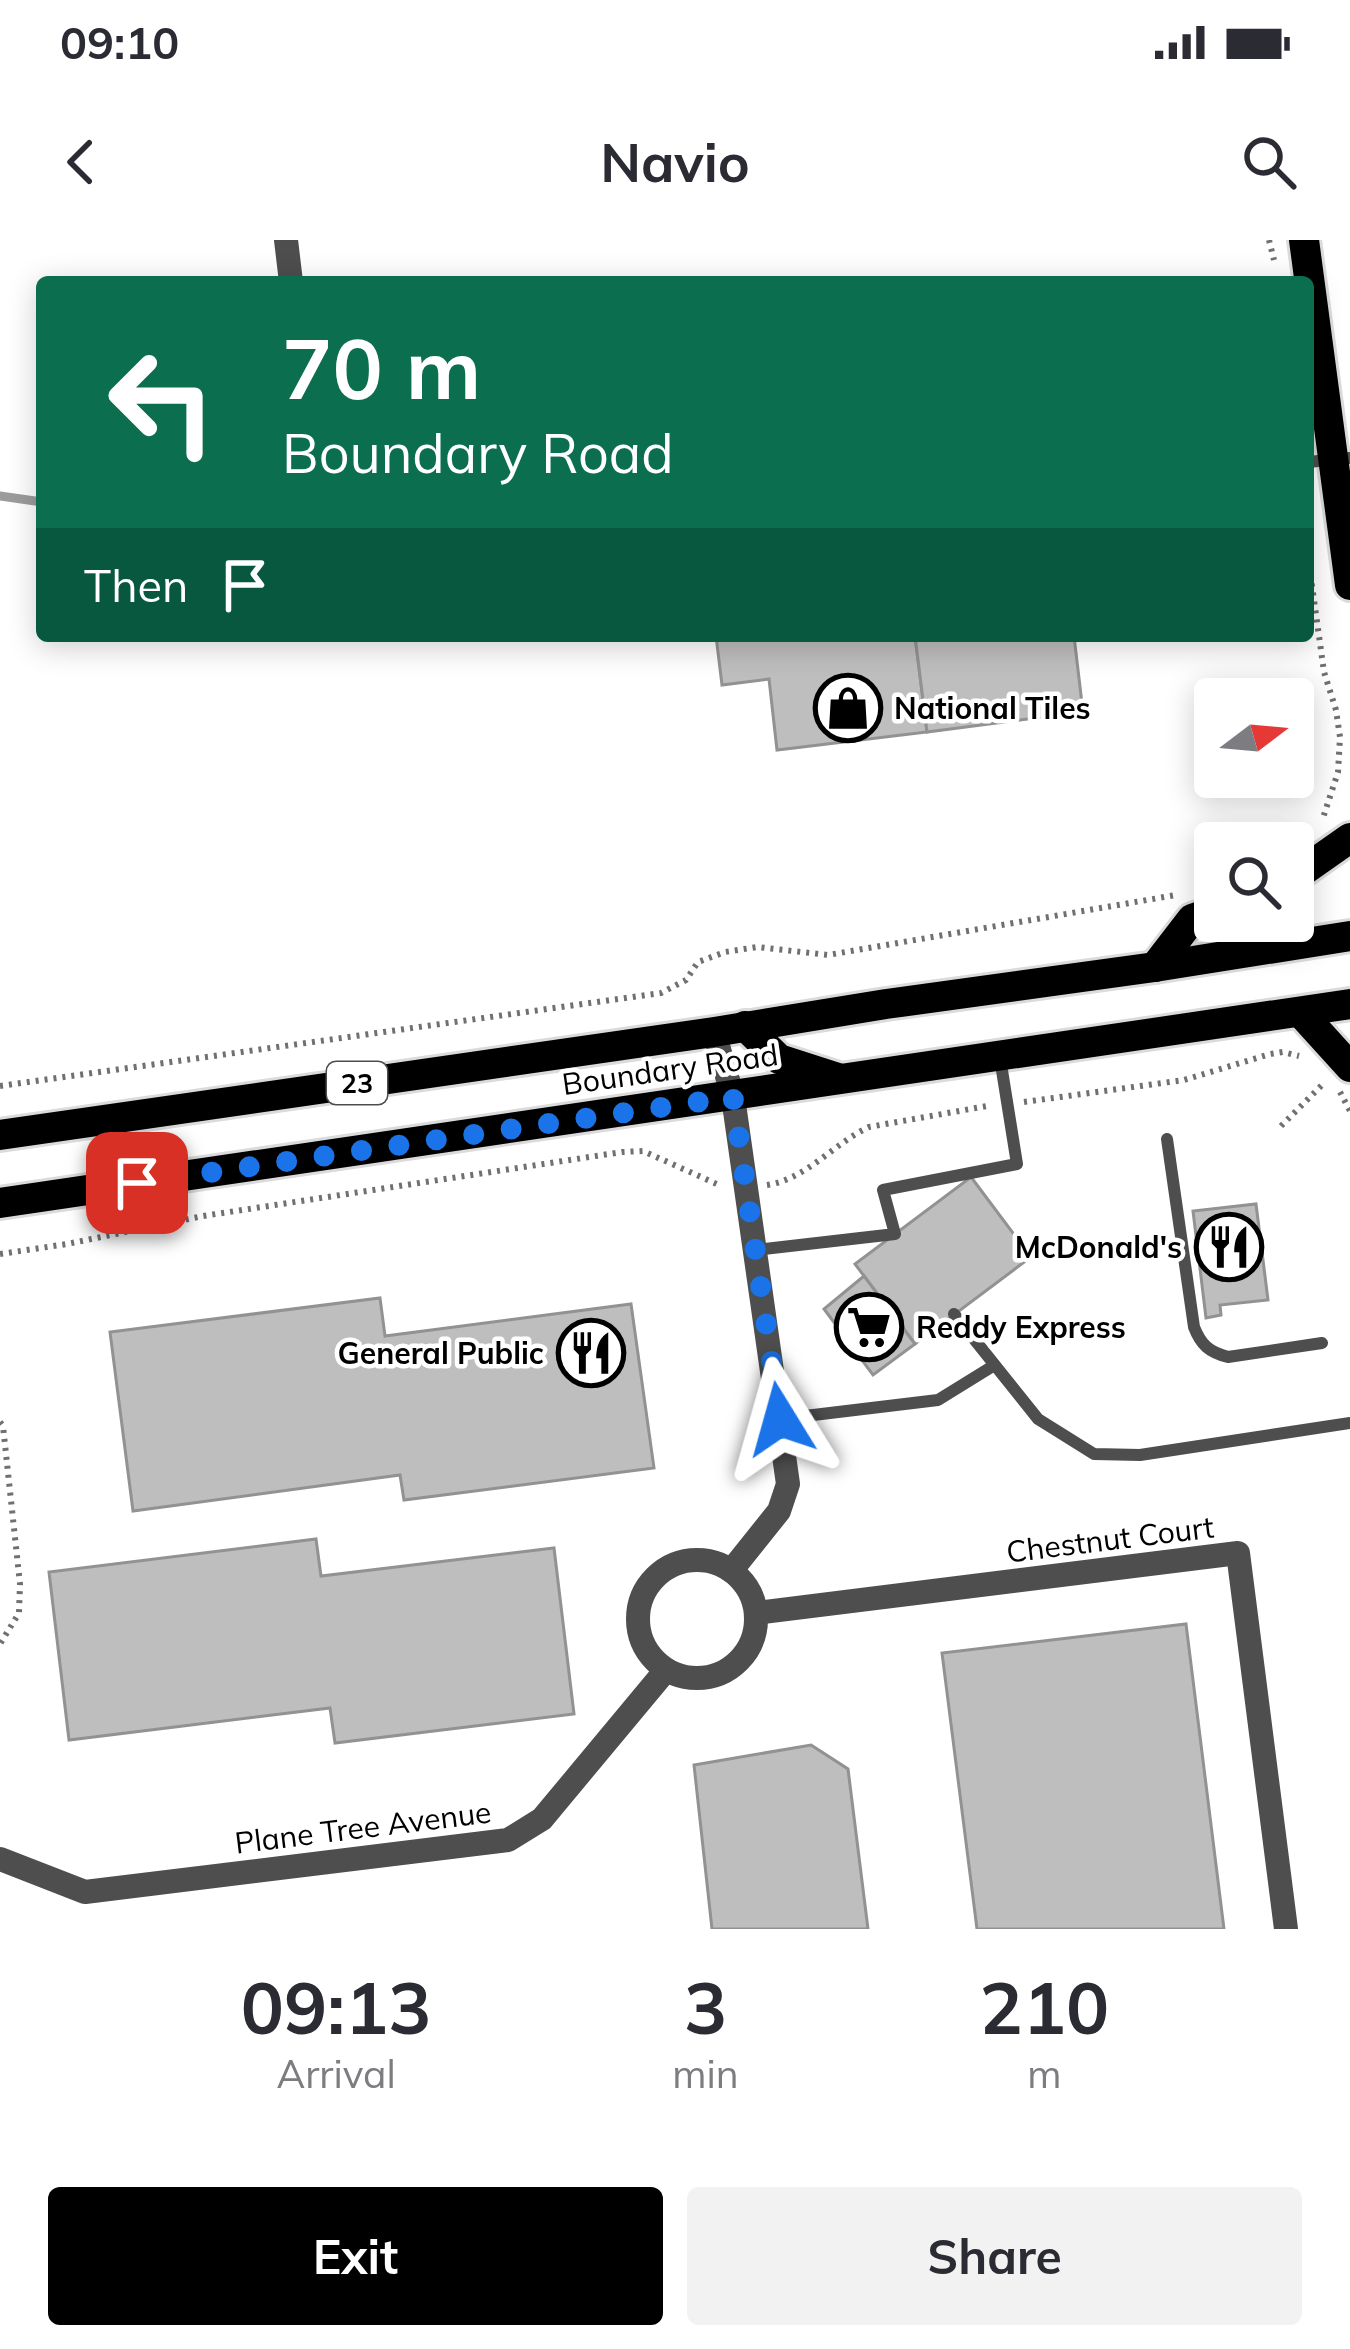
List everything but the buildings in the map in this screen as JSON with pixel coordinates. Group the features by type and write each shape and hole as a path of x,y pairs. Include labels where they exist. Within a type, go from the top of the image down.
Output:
{"main road":[{"path":"1304,240 1308,276"},
{"path":"1314,325 1350,586"},
{"path":"1314,863 1350,838"},
{"path":"1155,968 1194,917"},
{"name":"Boundary Road","path":"0,1135 1350,936"},
{"name":"Boundary Road","path":"0,1203 1350,1004"},
{"path":"1301,1013 1342,1068"},
{"path":"745,1026 779,1059 844,1080"}],"street":[{"path":"286,240 290,276"},
{"path":"713,1032 733,1097 788,1484 779,1511 731,1571"},
{"name":"Chestnut Court","path":"756,1613 1238,1553 1286,1929"},
{"path":"692,1560 731,1571 746,1586 756,1613 746,1653 731,1668 712,1677 692,1679 666,1670 650,1657 640,1638 637,1617 652,1580 672,1565 692,1560"},
{"name":"Plane Tree Avenue","path":"0,1859 85,1892 508,1840 542,1819 666,1670"}],"lane":[{"path":"755,1250 895,1234 883,1190 1017,1164 1000,1056"},
{"path":"1167,1139 1200,1341 1213,1353 1228,1357 1322,1343"},
{"path":"954,1314 1038,1419 1094,1454 1141,1455 1350,1423"},
{"path":"780,1419 938,1400 993,1366"}],"path":[{"path":"1314,600 1340,737 1338,772 1326,816"},
{"path":"0,1086 661,993 686,980 698,962 725,952 758,947 828,955 1194,903"},
{"path":"0,1255 203,1216 622,1152 643,1151 722,1186 746,1188 789,1180 869,1127 1184,1080 1283,1052 1313,1064 1342,1068"},
{"path":"1282,1126 1342,1068"},
{"path":"0,1422 20,1584 20,1613 0,1643"}],"waterway":[{"path":"0,496 36,501"}],"place":[{"name":"National Tiles","path":"848,708"},
{"name":"McDonald's","path":"1229,1247"},
{"name":"Reddy Express","path":"869,1327"},
{"name":"General Public","path":"591,1353"}],"route":[{"path":"137,1183 733,1097 780,1419"}]}
